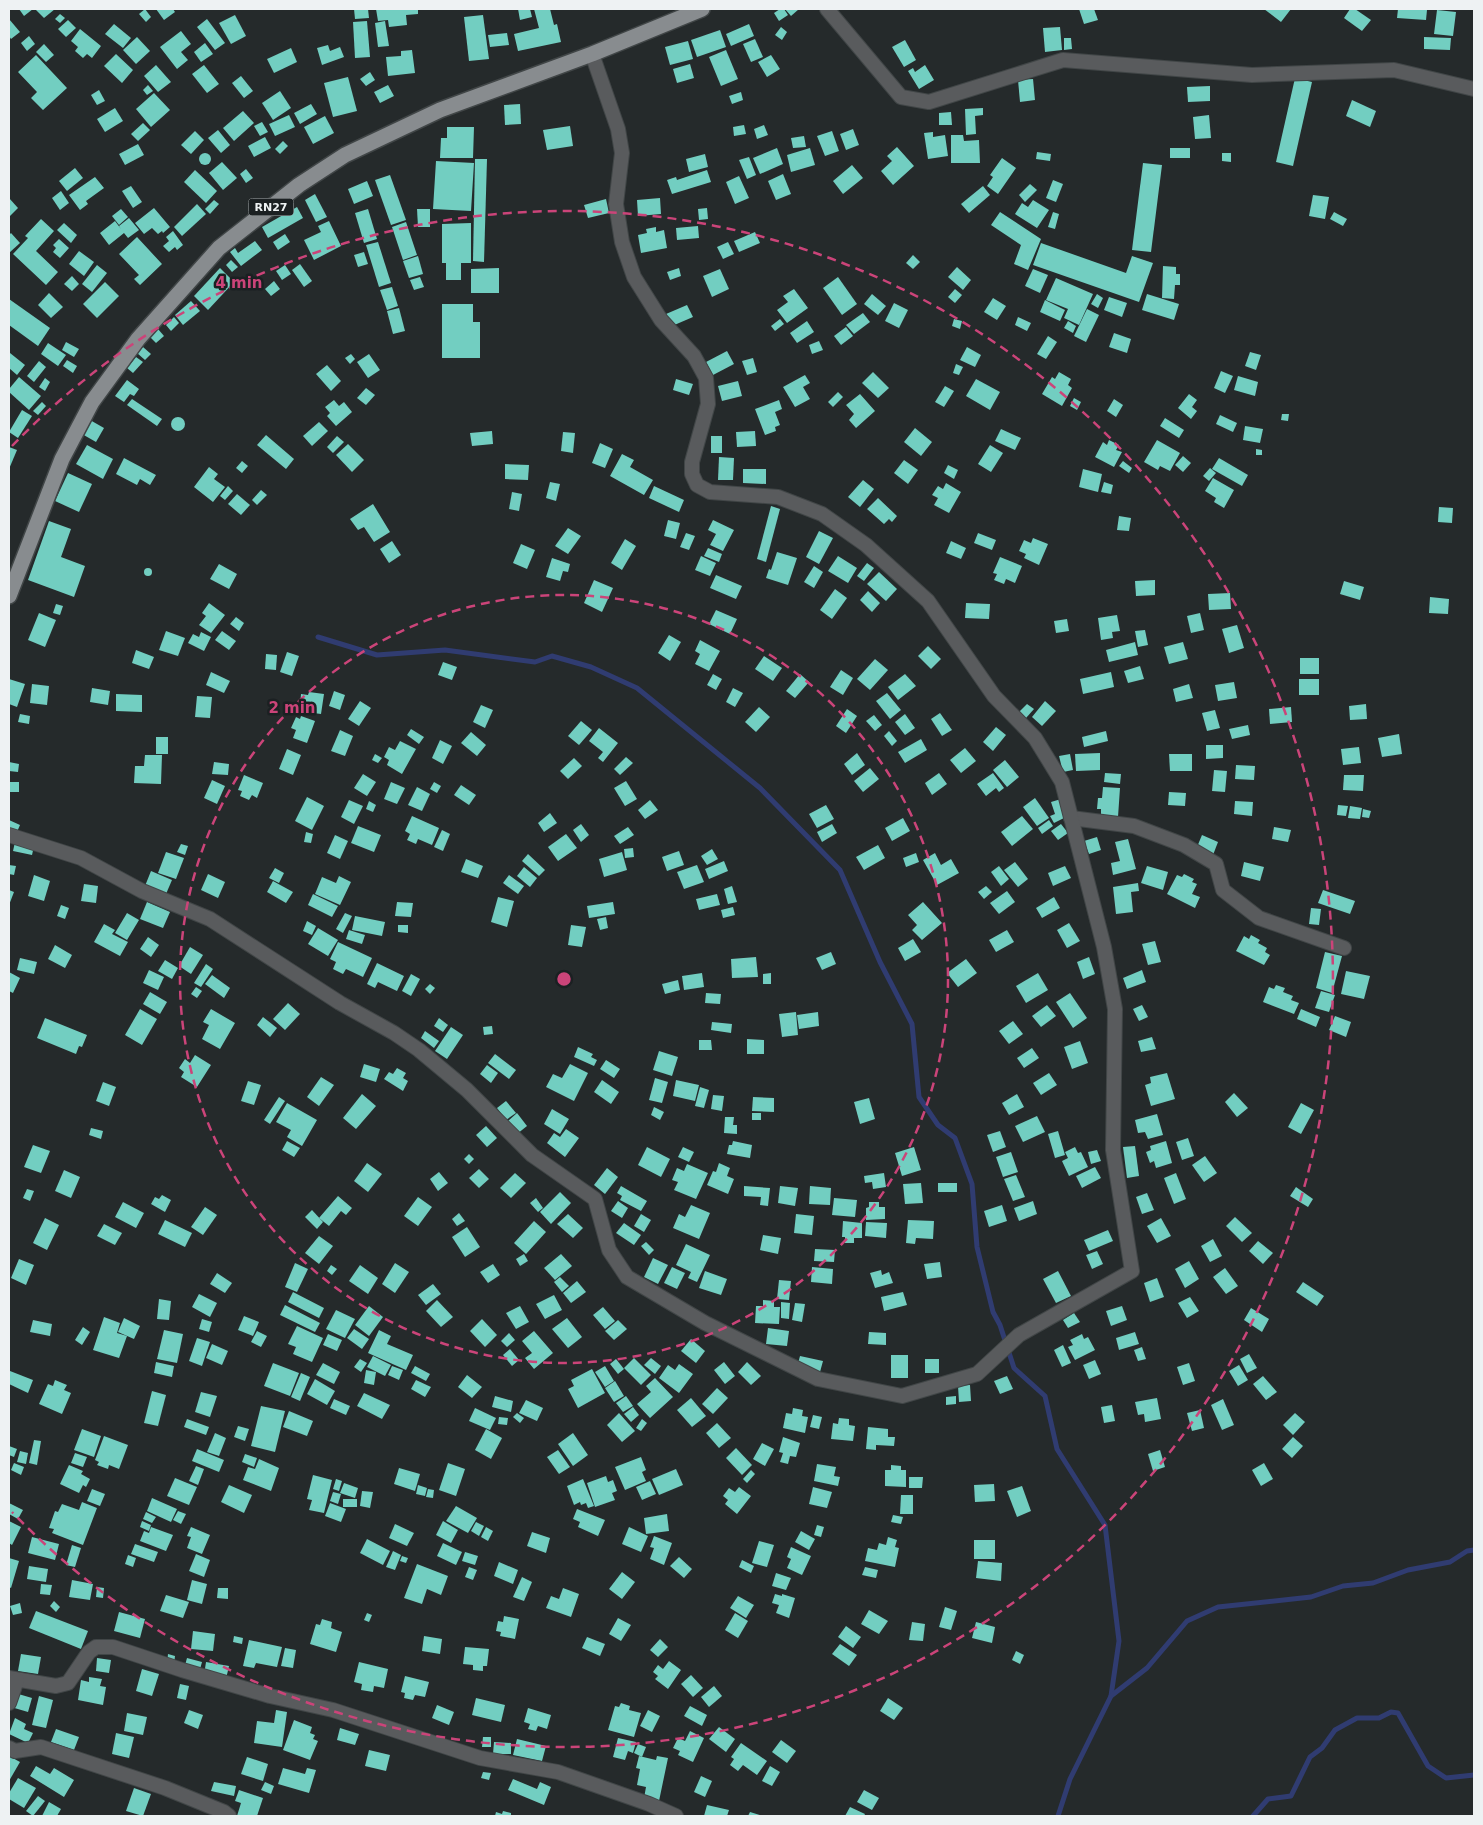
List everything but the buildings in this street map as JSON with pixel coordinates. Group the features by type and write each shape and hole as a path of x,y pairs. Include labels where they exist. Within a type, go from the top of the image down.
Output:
{"main road":[{"name":"RN27","path":"9,596 62,459 92,402 138,339 219,248 299,185 345,155 440,110 592,54 702,9"}],"street":[{"path":"828,9 902,97 929,102 1063,60 1252,75 1394,70 1474,89"},
{"path":"9,835 81,858 142,891 210,919 340,1003 394,1032 467,1090 532,1155 595,1200 609,1250 627,1277 705,1322 818,1379 902,1396 977,1374 1020,1335 1132,1270 1113,1150 1115,1009 1104,947 1062,782 1035,738 994,696 928,601 866,545 822,514 778,497 710,492 697,485 692,474 692,462 708,404 706,378 694,356 661,320 634,277 622,242 616,204 622,153 618,129 592,54"},
{"path":"1071,818 1134,826 1184,846 1216,864 1224,890 1259,918 1344,948"},
{"path":"9,1703 13,1679 56,1686 68,1683 96,1646 113,1646 182,1670 270,1696 333,1710 480,1758 558,1772 649,1804 676,1816"},
{"path":"9,1748 15,1750 41,1747 164,1788 230,1816"}],"waterway":[{"path":"318,637 377,655 445,650 535,662 552,656 591,667 637,688 760,788 840,870 880,962 912,1024 919,1097 938,1125 955,1138 972,1184 977,1247 993,1312 1000,1325 1014,1368 1045,1396 1057,1449 1105,1525 1119,1641 1111,1696"},
{"path":"1058,1816 1070,1779 1111,1696 1147,1668 1187,1621 1218,1607 1311,1597 1343,1586 1373,1583 1408,1570 1450,1562 1467,1551 1474,1550"},
{"path":"1253,1816 1268,1799 1291,1796 1310,1757 1322,1748 1335,1730 1357,1718 1379,1718 1391,1712 1398,1713 1428,1766 1446,1778 1474,1775"}]}
